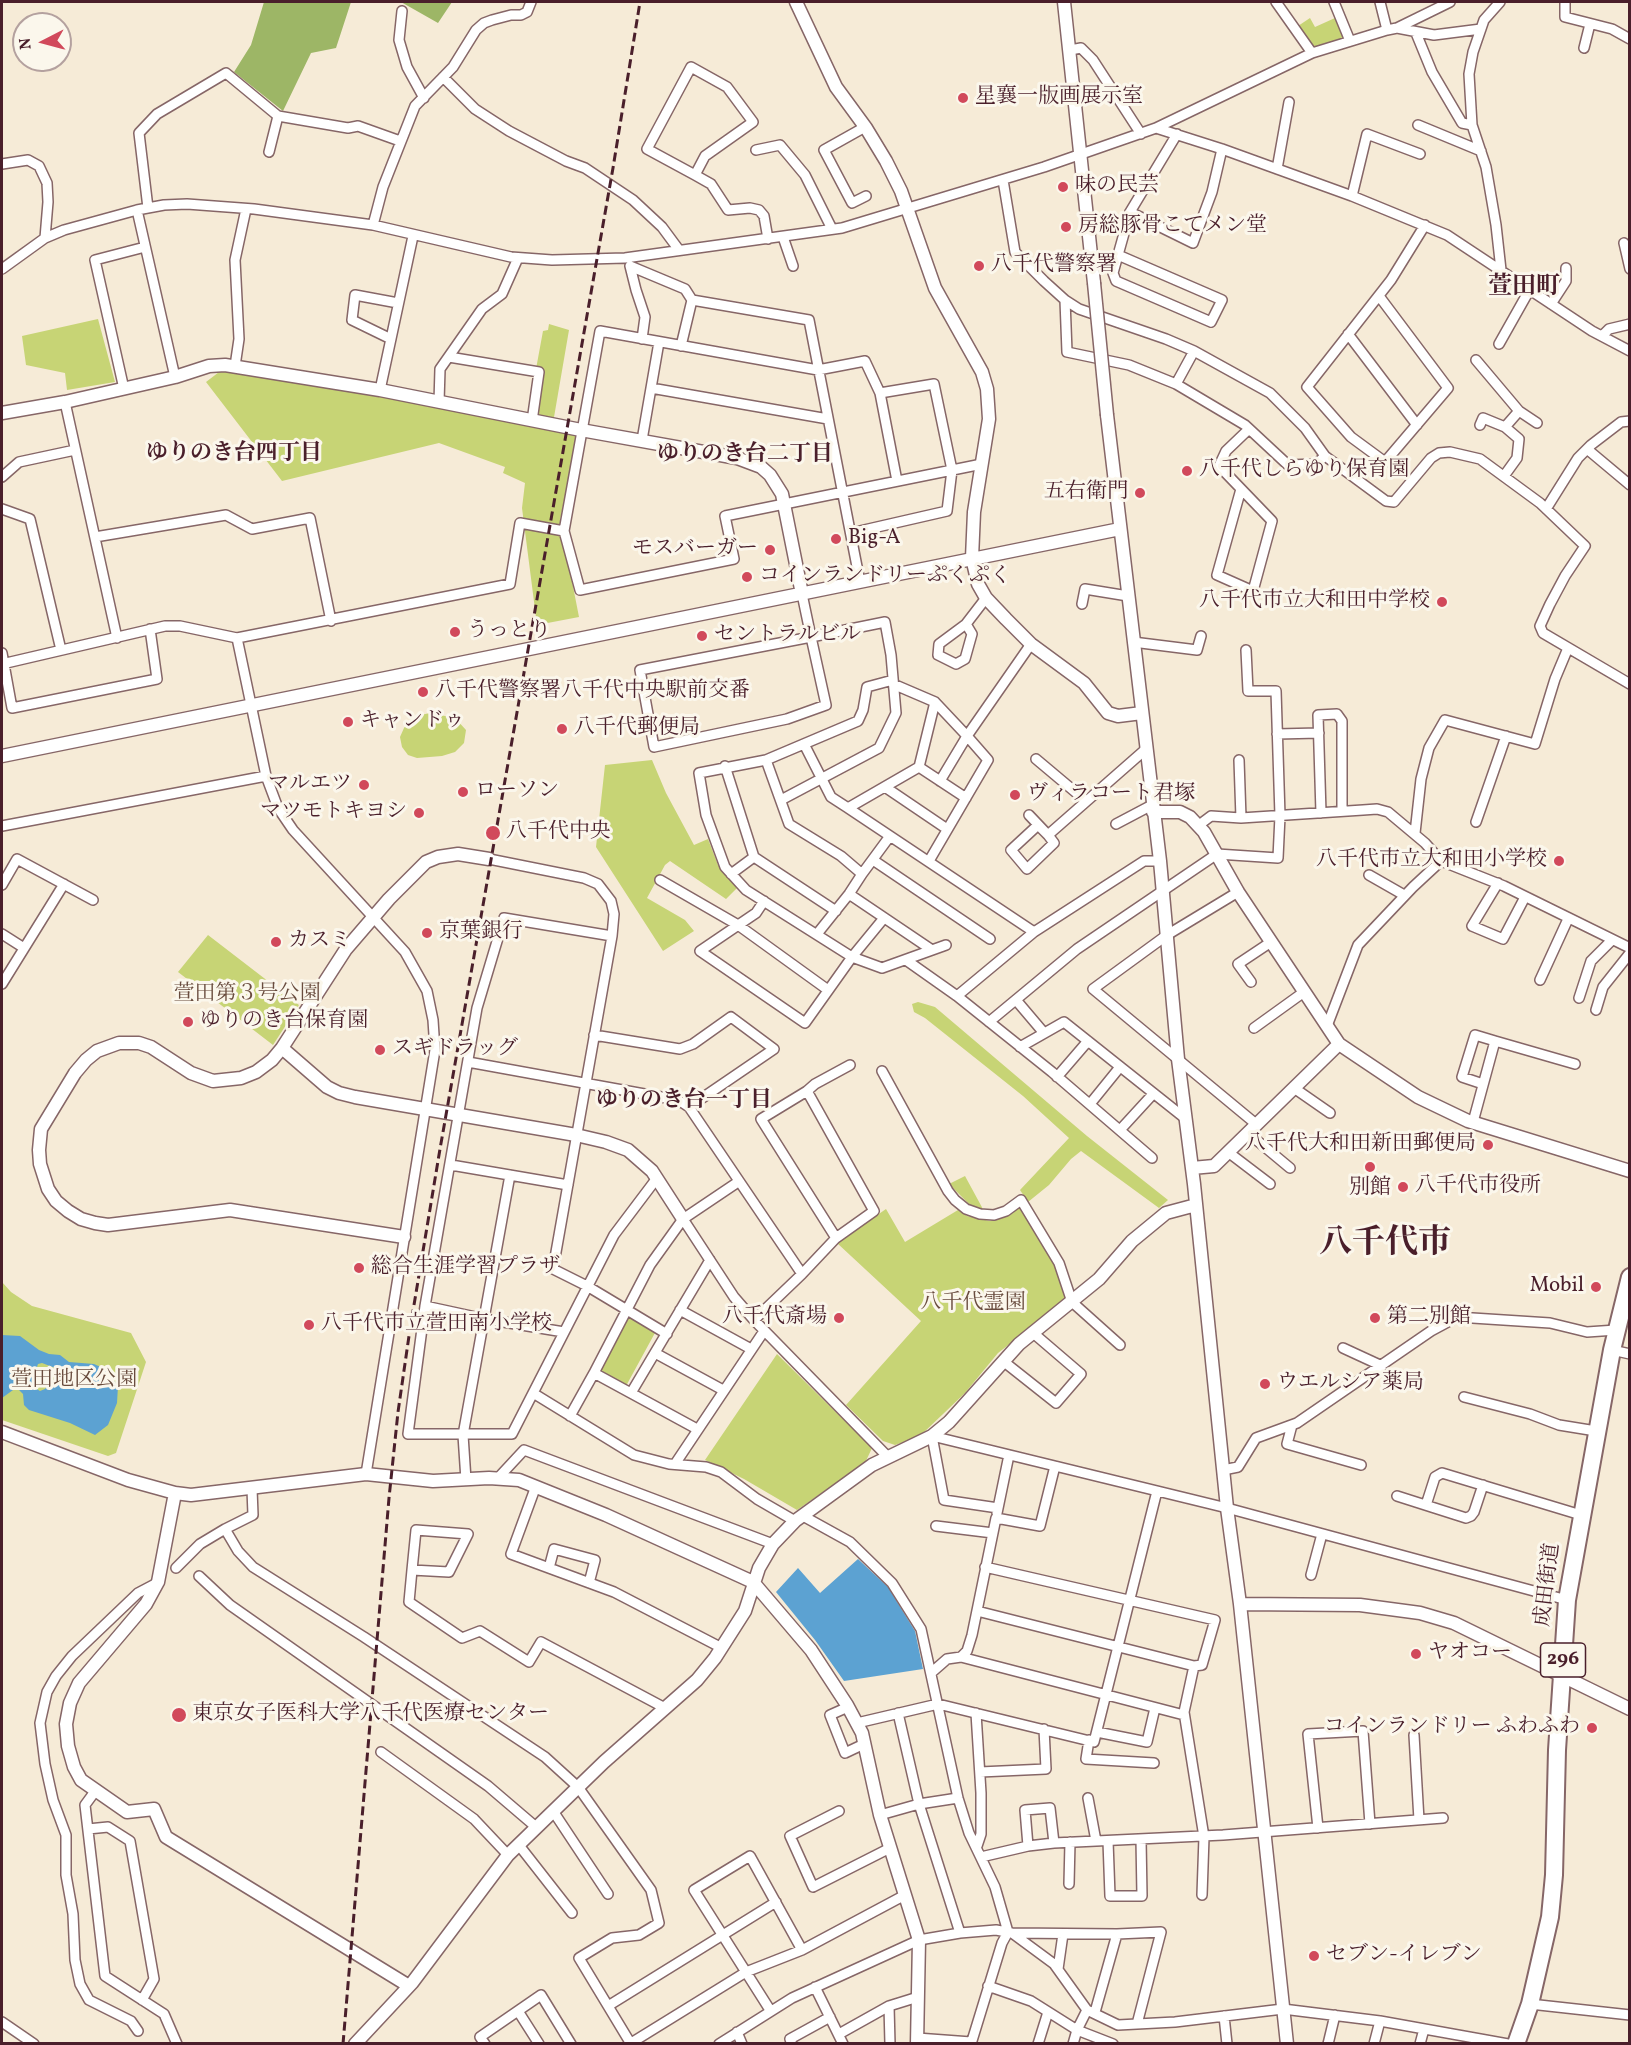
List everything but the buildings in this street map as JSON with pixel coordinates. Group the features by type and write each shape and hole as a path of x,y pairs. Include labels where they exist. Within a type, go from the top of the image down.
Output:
{"highway":[{"name":"成田街道","path":"1516,2043 1530,2004 1547,1935 1552,1898 1567,1600 1596,1431 1629,1277"}],"street":[{"path":"373,225 383,187 416,106 453,67 476,30 492,20 527,12 531,2"},
{"path":"796,2 836,87 886,161 901,191 935,288 982,372 989,409 988,431 974,512 972,558 978,584 986,598 1030,644 1084,683 1108,713 1118,716 1142,713"},
{"path":"1065,2 1107,415 1160,861 1178,1059 1192,1168 1227,1508 1240,1604 1287,2043"},
{"path":"1276,2 1312,53"},
{"path":"1334,2 1350,41"},
{"path":"1380,2 1387,30"},
{"path":"2,269 45,238 64,230 136,210 187,204 373,225 489,254 552,260 625,258 832,229 1004,180 1141,134 1312,53 1397,28 1450,2"},
{"path":"1500,2 1484,20 1473,52 1469,74 1472,125 1486,167 1501,270"},
{"path":"1565,2 1566,17 1612,29 1629,39"},
{"path":"402,10 399,40 407,67 424,98"},
{"path":"1584,48 1590,24"},
{"path":"1397,28 1416,33 1434,34 1481,29"},
{"path":"1416,33 1432,72 1462,123 1472,125"},
{"path":"1070,50 1081,48 1094,60 1141,134"},
{"path":"695,175 705,156 753,122 727,87 691,67 647,149 711,184 728,210 750,208 759,210 764,216 768,239"},
{"path":"148,208 139,133 157,114 226,73 278,116 348,128 358,126 400,141"},
{"path":"443,77 475,109 508,131 566,161 585,168 633,200 662,227 679,250"},
{"path":"1277,169 1289,102"},
{"path":"269,152 278,116"},
{"path":"1418,125 1481,151"},
{"path":"865,127 824,150 852,203 867,196"},
{"path":"1156,128 1352,196 1447,235 1551,304 1629,351"},
{"path":"1118,255 1222,300 1211,322 1116,281 1113,273 1118,255 1130,212 1177,134"},
{"path":"1352,196 1367,134 1420,154"},
{"path":"756,150 780,145 805,175 832,229"},
{"path":"1130,212 1193,243 1212,192 1222,149"},
{"path":"2,164 28,160 39,166 47,183 45,238"},
{"path":"1004,180 1015,252 1065,300 1079,309 1194,351 1270,393 1305,428 1325,456 1390,503 1394,502 1425,462 1439,453 1450,452 1480,459 1546,509 1585,546 1565,576 1540,626 1543,633 1629,684"},
{"path":"235,366 239,339 236,260 246,209"},
{"path":"136,210 175,377"},
{"path":"1379,296 1448,388 1385,462 1351,437 1307,387 1391,280 1425,225"},
{"path":"380,390 413,236"},
{"path":"783,237 793,266"},
{"path":"1624,243 1629,269"},
{"path":"124,389 95,260 145,247"},
{"path":"439,402 440,369 482,309 502,294 518,258"},
{"path":"642,339 645,317 630,266 685,289 692,300 681,346"},
{"path":"1551,304 1566,281 1566,268"},
{"path":"1499,344 1530,289"},
{"path":"391,339 352,320 355,295 398,303"},
{"path":"692,300 809,320 860,582"},
{"path":"1065,300 1067,352 1129,365 1176,384 1250,429 1288,465 1316,464 1325,456"},
{"path":"1602,336 1609,329 1629,324"},
{"path":"897,481 880,393 865,361 818,370 600,331 564,531 580,590 734,559 725,516 982,464"},
{"path":"1348,334 1417,425"},
{"path":"642,440 659,342"},
{"path":"1176,384 1194,351"},
{"path":"449,357 539,372 532,421"},
{"path":"1476,360 1519,411 1537,423"},
{"path":"2,413 124,389 209,366 235,366 380,390 751,462 770,475 782,494 802,594 811,637 825,705 787,718 654,747 640,670 811,637 885,622 891,654 896,713 879,748 781,800"},
{"path":"850,533 947,511 952,470 934,384 880,393"},
{"path":"651,388 828,419"},
{"path":"65,402 117,638"},
{"path":"1504,427 1519,411"},
{"path":"1482,418 1504,427 1519,439 1517,458 1504,476"},
{"path":"1546,509 1578,458 1621,422 1629,421"},
{"path":"1241,489 1217,575 1253,591 1272,521 1219,466 1226,451 1250,429"},
{"path":"2,477 19,462 75,450"},
{"path":"1587,450 1629,485"},
{"path":"2,509 30,519 61,650"},
{"path":"95,537 226,515 252,530 310,518 331,621"},
{"path":"3,664 165,626 180,626 237,638 510,584 520,523 564,531"},
{"path":"2,756 1120,529"},
{"path":"1082,604 1085,589 1128,596"},
{"path":"966,624 986,598"},
{"path":"2,653 12,708 157,678 150,629"},
{"path":"1133,642 1197,650 1201,636"},
{"path":"237,638 266,776 278,808 293,830 405,952 427,991 433,1020 435,1050 366,1474"},
{"path":"940,781 1030,644"},
{"path":"1415,834 1421,779 1429,748 1445,720 1535,744 1555,679 1568,648"},
{"path":"989,1022 1077,949 1217,854 1278,858 1280,816 1276,691 1248,691 1246,650"},
{"path":"929,861 988,760 935,702 893,682 867,687 863,710 858,721 766,760 725,766 699,773 706,815 725,867 746,890 852,957 882,968 946,945"},
{"path":"848,808 919,767 935,702"},
{"path":"1321,813 1318,715 1337,714 1342,721 1342,811"},
{"path":"1277,734 1319,733"},
{"path":"1476,822 1506,736"},
{"path":"804,744 831,797 1034,932"},
{"path":"1048,835 1146,748"},
{"path":"1036,759 1086,801"},
{"path":"766,760 789,824 841,856 862,874"},
{"path":"1239,760 1241,818"},
{"path":"725,766 754,857 836,911"},
{"path":"919,767 966,798"},
{"path":"2,826 266,776"},
{"path":"885,787 947,829"},
{"path":"1116,824 1153,809 1180,812 1199,825 1238,892 1339,1044 1418,1097 1473,1122 1629,1172"},
{"path":"1199,825 1210,816 1241,818 1377,809 1388,812 1415,834 1441,861 1498,883 1629,950 1603,987 1596,1010"},
{"path":"1029,815 1048,835 1054,843 1027,869 1011,850 1038,825 1048,835"},
{"path":"816,934 849,894 890,836"},
{"path":"404,1237 230,1210 114,1224 95,1223 81,1219 68,1211 48,1189 40,1164 41,1129 75,1073 97,1051 119,1043 138,1043 151,1047 197,1076 213,1081 227,1081 256,1072 272,1060 282,1048 346,949 389,899 426,862 438,857 458,854 592,880 604,890 610,901 614,914 612,936 553,1269 587,1286 667,1334"},
{"path":"731,874 754,857"},
{"path":"2,885 17,859 93,900"},
{"path":"873,860 990,939"},
{"path":"957,996 1034,932 1144,861 1160,861"},
{"path":"1327,1026 1358,945 1404,895 1441,861"},
{"path":"1369,875 1404,895"},
{"path":"660,880 738,925 828,990"},
{"path":"1498,883 1472,926 1503,939 1524,897"},
{"path":"2,984 64,884"},
{"path":"1238,892 1167,935 1093,989 1178,1059 1290,1168"},
{"path":"849,894 932,950"},
{"path":"764,902 756,913 700,951 805,1023 852,957 884,918"},
{"path":"612,936 504,918 477,1008 425,1306 408,1434 512,1434 614,1235 657,1178"},
{"path":"1540,980 1568,919"},
{"path":"2,934 24,948"},
{"path":"1579,998 1591,961 1612,940"},
{"path":"1251,982 1238,964 1271,942"},
{"path":"906,960 957,996 1090,1104 1152,1158"},
{"path":"1254,1028 1304,992"},
{"path":"1016,1000 1044,1033"},
{"path":"594,1035 680,1049 693,1044 731,1017 774,1049 689,1107"},
{"path":"1020,1047 1064,1022 1186,1119"},
{"path":"1483,1084 1462,1077 1475,1035 1575,1064"},
{"path":"1057,1077 1088,1041"},
{"path":"1473,1122 1496,1041"},
{"path":"1192,1168 1214,1166 1339,1044"},
{"path":"282,1048 327,1087 339,1093 576,1135 628,1150 652,1171 734,1297 764,1331 887,1456"},
{"path":"468,1062 672,1099 689,1107 802,1274"},
{"path":"836,1238 761,1119 815,1084 850,1065"},
{"path":"1090,1104 1120,1067"},
{"path":"882,1071 955,1200 966,1209 980,1214 994,1215 1006,1211 1021,1200 1059,1263 1072,1302 1120,1345"},
{"path":"1294,1088 1330,1113"},
{"path":"754,1320 836,1238 874,1211 807,1091"},
{"path":"1120,1130 1153,1094"},
{"path":"1228,1152 1270,1184"},
{"path":"451,1165 568,1185"},
{"path":"466,1480 464,1435 510,1175"},
{"path":"570,1416 650,1265 682,1219 738,1182"},
{"path":"356,2043 409,1986 518,1844 697,1680 722,1648 745,1611 753,1582 773,1544 799,1519 872,1465 932,1436 949,1422 1032,1332 1099,1279 1132,1241 1166,1213 1196,1205"},
{"path":"631,1393 710,1260"},
{"path":"425,1306 564,1332"},
{"path":"680,1310 751,1349"},
{"path":"1223,1470 1238,1467 1256,1438 1292,1425 1431,1331 1457,1317 1550,1323 1587,1332 1616,1330"},
{"path":"675,1464 764,1331"},
{"path":"1003,1361 1056,1403 1082,1374 1032,1332"},
{"path":"1343,1348 1382,1366"},
{"path":"1612,1350 1629,1354"},
{"path":"655,1353 723,1390"},
{"path":"594,1373 697,1429"},
{"path":"534,1394 634,1455 675,1464 706,1467 721,1472 758,1499 850,1542 892,1583 921,1629 958,1798 969,1833 995,1887 1010,1933 1039,1952 1058,1969 1091,2011 1118,2025 1175,2022 1283,2009 1380,2021 1464,2039 1508,2043"},
{"path":"1464,1398 1530,1414 1559,1425 1596,1431"},
{"path":"1292,1425 1287,1444 1360,1465"},
{"path":"2,1432 128,1480 175,1493 201,1494 252,1489 366,1474 433,1481 498,1478 519,1480 606,1515 753,1582 811,1650 857,1723 880,1815 919,1940 917,2040 971,2043 1002,1943 1010,1933"},
{"path":"932,1436 1227,1508 1567,1600"},
{"path":"932,1436 944,1500 998,1508"},
{"path":"498,1478 524,1450 773,1544"},
{"path":"961,1657 967,1651 972,1635 1010,1455"},
{"path":"996,1518 1040,1526 1055,1466"},
{"path":"1426,1505 1435,1477 1442,1473 1581,1515"},
{"path":"1397,1496 1466,1518 1471,1516 1483,1485"},
{"path":"536,1486 511,1554 614,1592 722,1648"},
{"path":"176,1568 200,1544 253,1515 252,1489"},
{"path":"857,1723 938,1704 1094,1742 1157,1491"},
{"path":"175,1493 158,1582 146,1604 79,1683 70,1703 66,1724 68,1746 74,1767 81,1780 127,1812 154,1809 166,1837 409,1986"},
{"path":"936,1526 993,1533"},
{"path":"225,1529 238,1551 253,1567 364,1637 545,1757 578,1787 651,1890 659,1923 639,1935 612,1938 579,1958 631,2043 746,1972 802,1950 905,1895"},
{"path":"412,1570 449,1572 468,1534 416,1530 412,1570 409,1602 462,1638 480,1631 529,1662 541,1642 665,1708"},
{"path":"1311,1575 1322,1533"},
{"path":"549,1568 554,1549 595,1560 589,1583"},
{"path":"977,1611 1194,1666 1202,1665 1215,1620 985,1568"},
{"path":"199,1576 230,1605 488,1786 536,1827"},
{"path":"138,2031 131,2021 89,2000 80,1984 75,1960 73,1914 66,1875 66,1835 53,1800 45,1764 40,1723 47,1692 72,1656 138,1593 158,1582"},
{"path":"1240,1604 1360,1605 1420,1613 1454,1623 1629,1709"},
{"path":"931,1673 947,1659 961,1657 1184,1715"},
{"path":"1194,1666 1184,1715 1204,1837 1202,1895"},
{"path":"848,1707 830,1715 845,1753 864,1744"},
{"path":"1096,1732 1147,1742 1155,1708"},
{"path":"898,1713 919,1804 960,1933"},
{"path":"976,1713 981,1834 977,1846"},
{"path":"980,1772 1046,1769 1044,1730"},
{"path":"1318,1828 1308,1734 1363,1731 1370,1824"},
{"path":"1414,1735 1419,1820"},
{"path":"1089,1740 1086,1759 1154,1763"},
{"path":"381,1752 474,1819 508,1855"},
{"path":"96,1790 85,1805 105,1976 164,2014 177,2043"},
{"path":"880,1815 919,1804 958,1798"},
{"path":"1088,1798 1096,1841"},
{"path":"1028,1846 1025,1810 1050,1808 1054,1843"},
{"path":"553,1810 608,1894"},
{"path":"839,1811 790,1836 813,1887 890,1848"},
{"path":"981,1857 1028,1846 1054,1843 1204,1837 1443,1818"},
{"path":"88,1829 108,1827 130,1841 154,1979 142,2000"},
{"path":"1108,1841 1110,1896 1142,1896 1141,1839"},
{"path":"1069,1884 1070,1842"},
{"path":"518,1844 572,1913"},
{"path":"770,2010 694,1890 750,1856 802,1950"},
{"path":"608,2006 776,1902"},
{"path":"719,2043 770,2010 919,1940 996,1930 1010,1933 1063,1934 1161,1932 1137,2024"},
{"path":"1058,1969 1063,1934"},
{"path":"1073,2043 1077,2030 1091,2011 1117,1934"},
{"path":"988,1986 1031,2001 1077,2030 1113,2043"},
{"path":"815,1987 843,2043"},
{"path":"485,2043 480,2037 541,1995 571,2043"},
{"path":"839,2034 889,2006 918,1997"},
{"path":"1530,2004 1629,2015"},
{"path":"889,2006 890,2043"},
{"path":"518,2011 539,2043"},
{"path":"1038,2043 1048,2012"},
{"path":"1328,2043 1335,2015"},
{"path":"1224,2016 1227,2043"},
{"path":"792,2043 789,2039 830,2017"},
{"path":"1374,2043 1380,2021"},
{"path":"2,2022 34,2043"},
{"path":"1420,2043 1424,2029"},
{"path":"737,2032 742,2043"}],"green space":[{"path":"264,2 351,2 336,48 311,53 283,111 234,72 251,45"},
{"path":"401,2 452,2 438,23"},
{"path":"1310,18 1315,27 1335,18 1343,38 1312,48 1298,26"},
{"path":"98,319 115,382 67,390 65,373 26,365 22,336"},
{"path":"549,324 569,330 553,423 534,419 536,369 543,331 548,330"},
{"path":"223,369 553,425 578,432 560,520 579,617 537,625 522,508 525,483 503,473 505,467 439,443 282,481 206,382"},
{"path":"430,713 455,718 466,730 464,743 455,752 442,756 417,758 408,755 402,747 400,737 404,728 416,716"},
{"path":"652,760 666,793 694,845 708,839 718,865 737,888 726,899 670,861 665,865 647,898 685,920 694,931 663,951 596,847 605,765"},
{"name":"萱田第３号公園","path":"208,935 299,1005 273,1045 178,972"},
{"path":"918,1002 935,1007 1087,1136 1168,1200 1159,1208 1081,1151 1049,1185 1028,1202 1020,1190 1069,1138 1023,1096 925,1018 914,1012 912,1004"},
{"path":"965,1176 984,1211 971,1206 949,1184"},
{"name":"八千代霊園","path":"1020,1207 1056,1266 1066,1300 998,1353 965,1393 920,1436 895,1445 883,1441 846,1405 921,1321 837,1243 886,1209 905,1242 958,1210 967,1216 990,1221 1010,1215"},
{"name":"萱田地区公園","path":"2,1282 11,1292 32,1306 131,1333 146,1362 116,1453 108,1456 2,1420"},
{"path":"630,1314 656,1331 626,1386 601,1373 600,1369"},
{"path":"777,1354 872,1448 865,1463 797,1510 744,1479 705,1460"}],"water":[{"path":"2,1335 20,1336 39,1350 60,1355 69,1362 94,1364 105,1369 118,1386 117,1403 108,1425 95,1435 70,1423 29,1410 24,1405 23,1394 19,1390 13,1390 2,1398","holes":["42,1363 58,1369 60,1378 52,1380 45,1389 40,1391 35,1388 33,1379 38,1364"]},
{"path":"858,1559 889,1588 915,1631 923,1669 844,1681 815,1640 776,1592 798,1568 820,1593"}],"railway":[{"path":"343,2044 389,1498 410,1329 640,2"}],"place":[{"name":"星襄一版画展示室","path":"963,98"},
{"name":"味の民芸","path":"1063,187"},
{"name":"房総豚骨こてメン堂","path":"1066,227"},
{"name":"八千代警察署","path":"979,266"},
{"name":"八千代しらゆり保育園","path":"1187,471"},
{"name":"五右衛門","path":"1140,493"},
{"name":"Big-A","path":"836,539"},
{"name":"モスバーガー","path":"770,550"},
{"name":"コインランドリーぷくぷく","path":"747,577"},
{"name":"八千代市立大和田中学校","path":"1442,602"},
{"name":"うっとり","path":"455,632"},
{"name":"セントラルビル","path":"702,636"},
{"name":"八千代警察署八千代中央駅前交番","path":"423,692"},
{"name":"キャンドゥ","path":"348,722"},
{"name":"八千代郵便局","path":"562,729"},
{"name":"マルエツ","path":"364,785"},
{"name":"ローソン","path":"463,792"},
{"name":"ヴィラコート君塚","path":"1015,795"},
{"name":"マツモトキヨシ","path":"419,813"},
{"name":"八千代中央","path":"493,833"},
{"name":"八千代市立大和田小学校","path":"1559,861"},
{"name":"京葉銀行","path":"427,933"},
{"name":"カスミ","path":"276,942"},
{"name":"ゆりのき台保育園","path":"188,1022"},
{"name":"スギドラッグ","path":"380,1050"},
{"name":"八千代大和田新田郵便局","path":"1488,1145"},
{"name":"別館","path":"1370,1167"},
{"name":"八千代市役所","path":"1403,1187"},
{"name":"総合生涯学習プラザ","path":"359,1268"},
{"name":"Mobil","path":"1596,1287"},
{"name":"八千代斎場","path":"839,1318"},
{"name":"第二別館","path":"1375,1318"},
{"name":"八千代市立萱田南小学校","path":"309,1325"},
{"name":"ウエルシア薬局","path":"1265,1384"},
{"name":"ヤオコー","path":"1416,1654"},
{"name":"東京女子医科大学八千代医療センター","path":"179,1715"},
{"name":"コインランドリー ふわふわ","path":"1592,1728"},
{"name":"セブン-イレブン","path":"1314,1956"}],"district":[{"name":"萱田町","path":"1524,289"},
{"name":"ゆりのき台四丁目","path":"234,455"},
{"name":"ゆりのき台二丁目","path":"745,456"},
{"name":"ゆりのき台一丁目","path":"684,1102"},
{"name":"八千代市","path":"1385,1246"}]}
